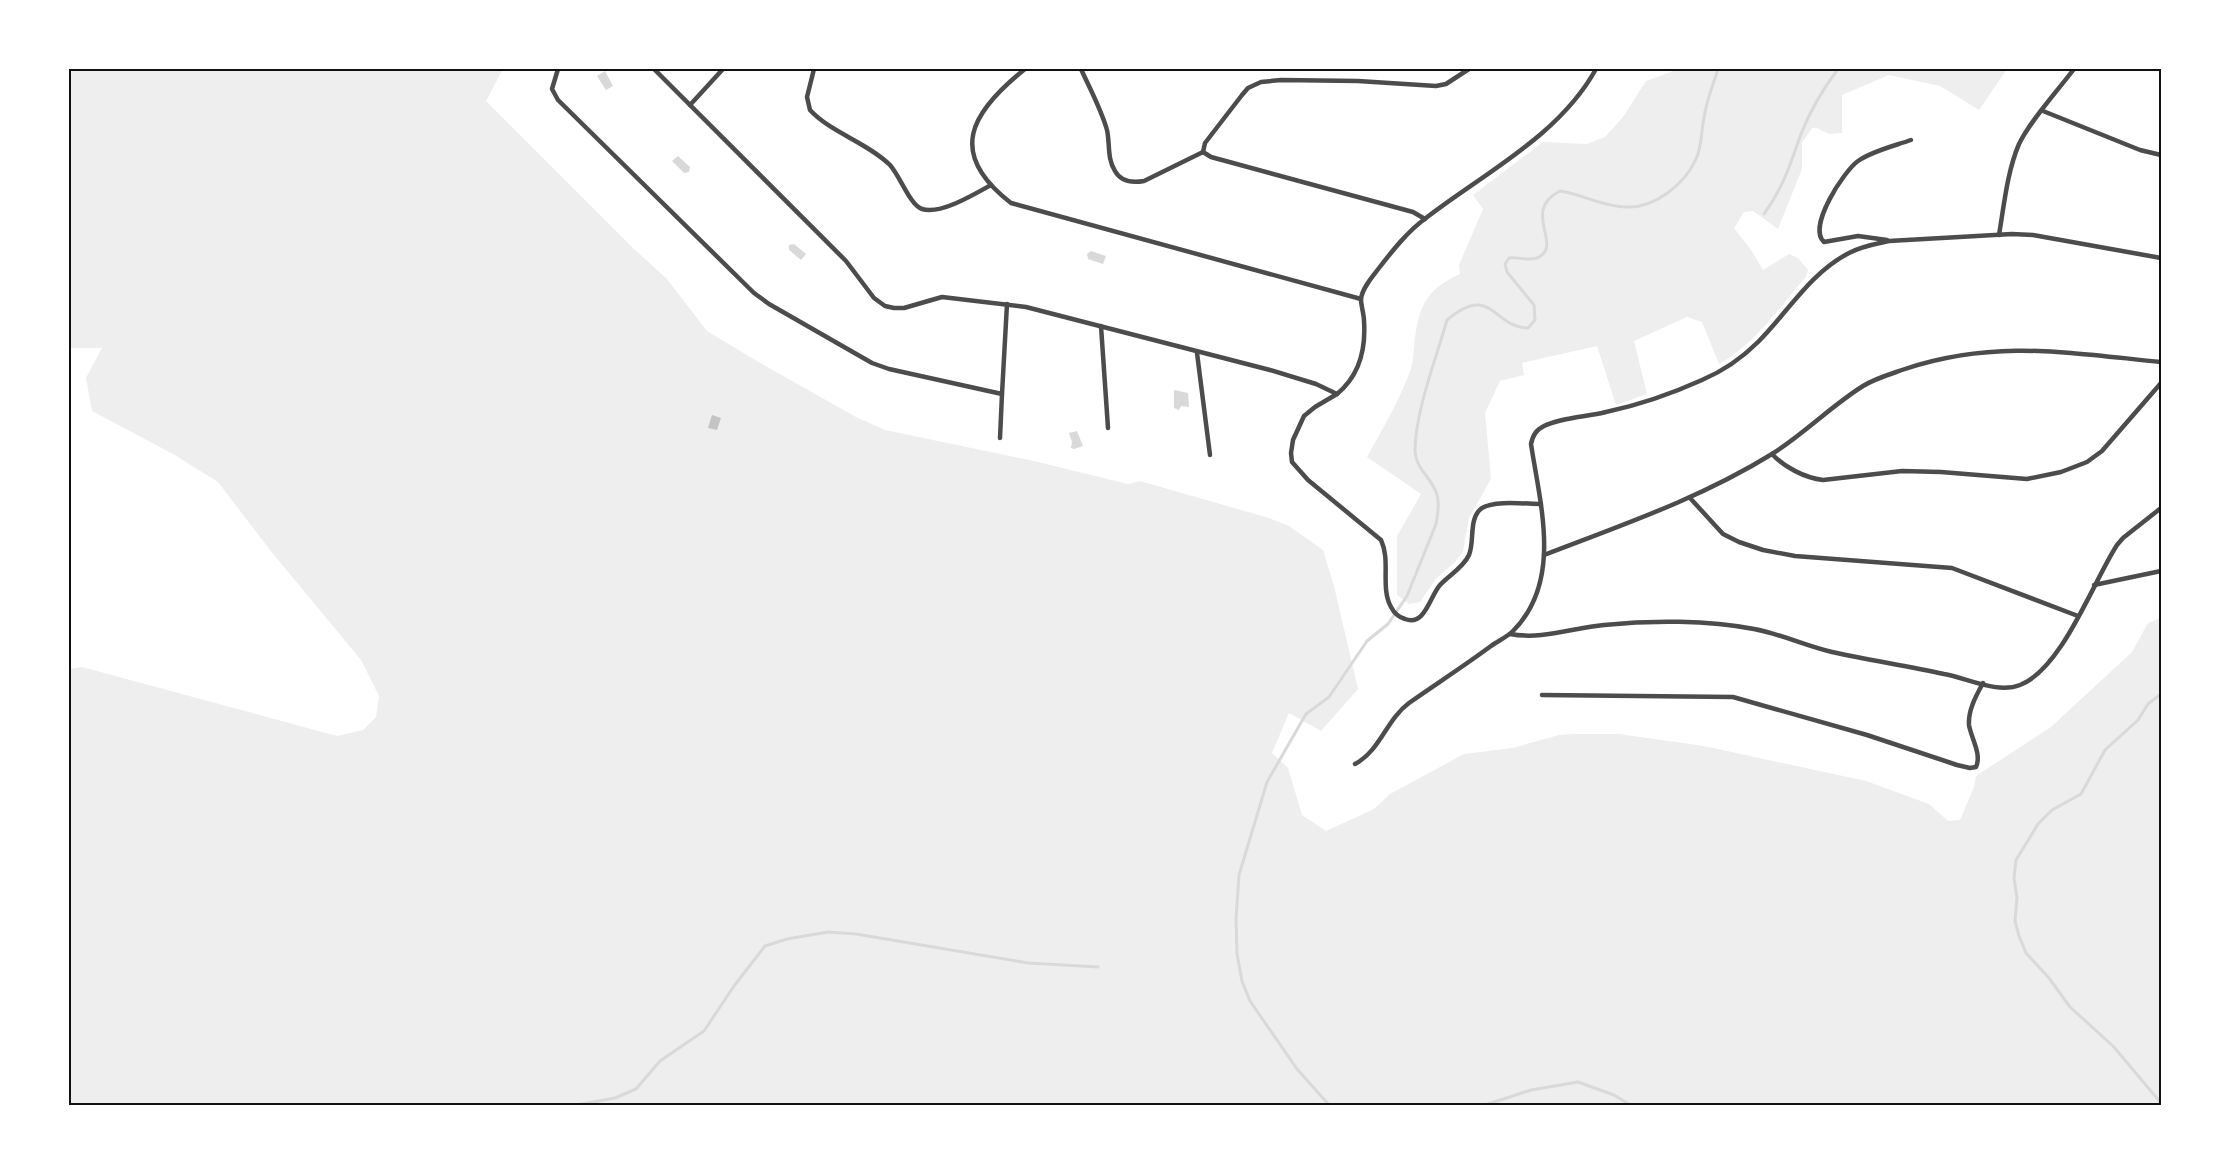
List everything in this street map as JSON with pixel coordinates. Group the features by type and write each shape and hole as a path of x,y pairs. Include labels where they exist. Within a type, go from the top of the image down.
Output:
{"street":[{"path":"558,69 552,89 558,100 723,265 761,298 878,366 1002,394"},
{"path":"654,69 846,261 880,303 897,309 942,297 1045,310 1197,353 1270,370 1316,384 1337,394"},
{"path":"690,105 723,69"},
{"path":"814,69 807,97 810,110 886,162 900,178 917,206 924,210 936,210 991,185"},
{"path":"1025,69 988,104 972,139 972,154 982,174 1011,203 1021,208 1361,299"},
{"path":"1081,69 1105,125 1112,165 1122,179 1134,182 1144,181 1203,152"},
{"path":"1203,152 1205,142 1242,95 1248,88 1261,82 1347,81 1436,86 1446,84 1469,69"},
{"path":"1541,504 1498,504 1483,507 1476,516 1470,550 1464,563 1437,589 1422,615 1411,621 1400,617 1392,608 1388,598 1386,553 1381,540 1308,480 1292,462 1291,446 1300,422 1315,407 1337,394 1351,380 1362,356 1365,334 1361,299 1366,286 1378,269 1425,219 1538,135 1572,102 1596,69"},
{"path":"1999,235 2015,156 2021,141 2074,69"},
{"path":"2043,111 2140,150 2161,155"},
{"path":"1889,241 1858,236 1824,242 1818,230 1824,210 1854,164 1861,158 1911,140"},
{"path":"1203,152 1211,158 1413,212 1425,219"},
{"path":"1355,764 1369,753 1403,708 1510,634 1534,598 1542,577 1544,555 1541,504 1531,444 1533,435 1539,428 1645,402 1718,373 1760,341 1804,288 1836,261 1860,248 1889,241 1999,235 2053,237 2161,258"},
{"path":"1000,438 1007,304"},
{"path":"1101,326 1107,428"},
{"path":"1544,555 1690,498 1772,454 1864,386 1887,375 1975,352 2023,349 2161,362"},
{"path":"1197,353 1210,455"},
{"path":"1772,454 1788,467 1823,480 1902,471 1941,472 2010,479 2035,478 2070,469 2098,455 2161,383"},
{"path":"1690,498 1723,534 1763,550 1795,556 1952,568 2078,616"},
{"path":"1510,634 1533,636 1615,624 1698,623 1730,626 1769,633 1832,652 1983,683 2007,687 2020,685 2052,659 2117,545 2161,508"},
{"path":"2094,585 2161,571"},
{"path":"1542,695 1733,697 1973,768 1976,767 1978,761 1970,729 1970,715 1983,683"}],"shaded area":[{"path":"69,69 503,69 486,101 667,279 707,331 755,360 856,417 885,430 1034,461 1128,484 1140,481 1269,518 1289,526 1323,550 1334,586 1358,689 1321,731 1289,713 1272,753 1288,768 1302,815 1326,831 1374,809 1390,794 1464,754 1512,748 1559,735 1574,734 1619,734 1704,746 1866,781 1929,804 1948,821 1960,820 1974,787 1976,776 2051,727 2132,652 2148,623 2161,618 2161,1106 69,1106 69,669 82,667 337,736 363,730 376,717 379,696 361,660 270,550 218,482 173,454 92,411 86,378 102,348 69,348"},
{"path":"1679,69 2007,69 1979,110 1940,86 1889,75 1842,95 1842,133 1829,134 1812,128 1802,143 1802,169 1778,229 1753,211 1744,212 1734,228 1763,270 1789,254 1798,258 1808,270 1806,277 1756,336 1719,364 1702,322 1687,317 1634,341 1647,394 1616,405 1597,346 1522,363 1524,375 1500,381 1485,413 1491,479 1469,518 1463,552 1436,579 1420,602 1409,604 1397,595 1397,536 1421,494 1367,457 1405,385 1413,360 1418,322 1425,302 1438,287 1460,274 1459,265 1483,209 1473,195 1543,142 1587,144 1605,137 1623,117 1646,81"},
{"path":"605,71 613,86 606,90 597,76"},
{"path":"678,156 690,167 689,172 684,173 672,161"},
{"path":"794,244 806,254 801,260 789,250 789,245"},
{"path":"1091,251 1106,256 1103,264 1088,259 1087,254"},
{"path":"1174,390 1188,393 1189,407 1181,406 1179,410 1174,408"},
{"path":"1077,431 1083,446 1074,449 1071,448 1069,433"}],"building":[{"path":"712,415 721,418 717,430 708,428"}],"waterway":[{"path":"1330,1106 1297,1069 1250,1001 1242,981 1237,954 1236,919 1239,875 1267,782 1306,714 1329,697 1367,641 1388,624 1407,596 1436,524 1437,496 1418,463 1415,451 1422,403 1447,320 1462,309 1474,305 1483,306 1516,326 1528,328 1535,320 1534,305 1507,272 1505,264 1509,258 1534,259 1544,252 1547,245 1543,208 1549,199 1560,191 1610,205 1627,207 1648,203 1668,193 1685,177 1698,154 1706,106 1718,69"},
{"path":"1764,214 1782,185 1813,109 1838,69"},
{"path":"2161,694 2148,704 2138,720 2105,750 2081,794 2052,810 2038,824 2016,860 2014,878 2017,898 2015,921 2026,953 2049,978 2070,1007 2113,1046 2161,1103"},
{"path":"571,1106 615,1098 636,1089 660,1061 704,1031 734,986 765,946 787,939 828,932 856,934 1028,963 1098,967"},
{"path":"1482,1106 1531,1090 1578,1082 1614,1095 1632,1106"}]}
